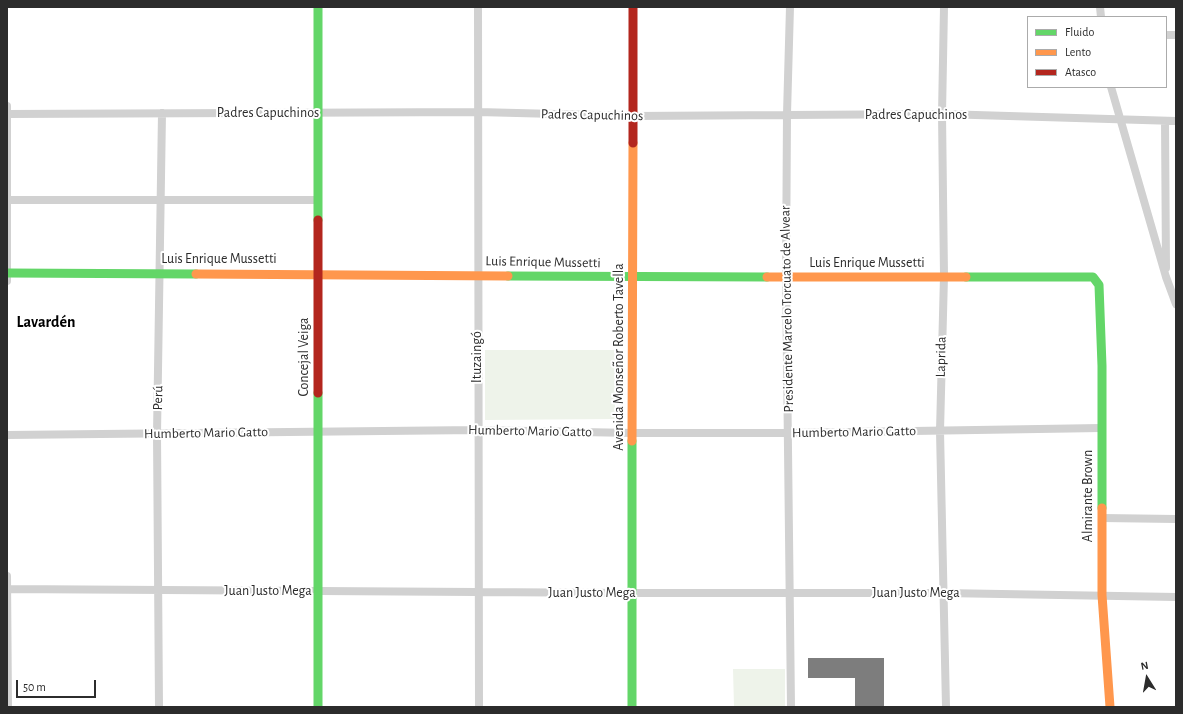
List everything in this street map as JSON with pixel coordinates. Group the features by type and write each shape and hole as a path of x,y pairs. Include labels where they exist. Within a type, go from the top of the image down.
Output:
{"street":[{"name":"Concejal Veiga","path":"318,7 318,707"},
{"name":"Ituzaingó","path":"478,7 478,707"},
{"name":"Avenida Monseñor Roberto Tavella","path":"632,707 633,7"},
{"name":"Presidente Marcelo Torcuato de Alvear","path":"790,7 787,114 786,277 791,707"},
{"name":"Laprida","path":"944,7 942,114 944,276 940,431 942,593 946,707"},
{"path":"1111,88 1166,278 1176,304"},
{"path":"7,106 7,281"},
{"name":"Padres Capuchinos","path":"7,114 478,112 632,116 942,114 1176,120"},
{"name":"Perú","path":"158,707 157,434 162,113"},
{"path":"1165,120 1166,278"},
{"path":"8,200 318,200"},
{"name":"Luis Enrique Mussetti","path":"7,273 633,277 1093,277 1099,285"},
{"name":"Almirante Brown","path":"1099,285 1102,366 1102,595 1110,707"},
{"name":"Humberto Mario Gatto","path":"7,435 478,430 633,433 788,433 1101,428"},
{"path":"1102,518 1176,518"},
{"path":"7,576 8,707"},
{"name":"Juan Justo Mega","path":"8,589 632,593 942,593 1176,597"}],"shaded area":[{"path":"485,350 615,350 615,419 485,420"},
{"path":"733,669 785,669 785,707 734,707"}],"building":[{"path":"808,658 884,658 884,707 855,707 855,678 808,678"}],"traffic: fast":[{"path":"318,7 318,220"},
{"path":"7,273 196,274"},
{"path":"508,276 767,277"},
{"path":"966,277 1093,277 1099,285 1102,366 1102,508"},
{"path":"318,393 318,707"},
{"path":"632,441 632,707"}],"traffic: slow":[{"path":"632,441 633,143"},
{"path":"196,274 508,276"},
{"path":"767,277 966,277"},
{"path":"1102,508 1102,595 1110,707"}],"traffic: jam":[{"path":"633,7 633,143"},
{"path":"318,220 318,393"}],"district":[{"name":"Lavardén","path":"46,322"}]}
